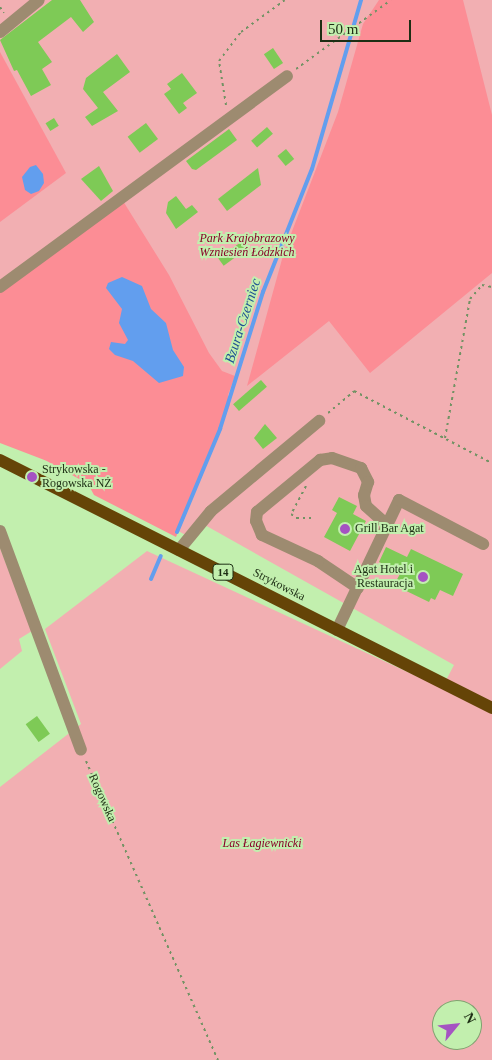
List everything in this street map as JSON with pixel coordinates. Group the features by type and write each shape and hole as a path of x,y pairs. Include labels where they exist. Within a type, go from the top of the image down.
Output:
{"main road":[{"name":"Strykowska","path":"0,460 492,708"}],"street":[{"path":"0,32 39,0"},
{"path":"0,287 230,120 286,76"},
{"path":"179,550 211,510 319,421"},
{"path":"358,588 318,561 262,535 258,529 257,512 262,505 326,458 356,465 368,482 364,495 366,506 386,524"},
{"path":"337,630 396,502 402,500 483,544"},
{"path":"0,531 81,750"}],"path":[{"path":"230,120 219,61 241,32 285,0"},
{"path":"286,76 391,0"},
{"path":"445,438 470,299 482,285 492,287"},
{"path":"319,421 354,391 492,463"},
{"path":"297,478 307,488 290,514 296,518 311,518"},
{"name":"Rogowska","path":"81,750 218,1060"}],"green space":[{"path":"0,0 492,0 492,1060 0,1060 0,787 81,724 45,629 147,551 442,688 454,665 203,524 195,540 0,436"},
{"path":"0,548 32,631 19,639 22,651 0,669"}],"shaded area":[{"path":"379,0 463,0 492,115 492,273 370,373 329,321 247,386 284,252 338,112 363,24"},
{"path":"0,52 66,173 0,222"},
{"path":"123,201 169,275 209,353 222,371 235,376 228,395 230,405 176,537 94,495 88,484 47,461 0,443 0,290"}],"water":[{"path":"36,165 43,174 44,183 39,191 31,194 25,190 22,177 30,167"},
{"path":"122,277 142,286 151,309 166,323 173,350 184,367 183,376 159,383 133,361 115,355 109,349 111,342 125,344 128,340 119,323 122,309 106,288 108,283"}],"building":[{"path":"52,0 80,0 94,22 83,32 71,17 38,42 52,62 42,69 51,85 31,96 17,70 14,71 0,40"},
{"path":"273,48 283,63 274,69 264,54"},
{"path":"117,54 130,72 103,92 118,111 92,126 85,117 98,108 83,89 86,78"},
{"path":"182,73 197,93 183,103 187,108 179,114 164,94 171,89 167,84"},
{"path":"54,118 59,126 50,131 46,123"},
{"path":"146,123 158,139 140,153 128,137"},
{"path":"267,127 273,134 257,148 251,141"},
{"path":"229,129 237,140 196,170 192,169 186,161"},
{"path":"286,149 294,159 286,166 277,156"},
{"path":"99,166 113,191 101,201 81,179"},
{"path":"258,168 261,185 227,211 218,199"},
{"path":"176,196 186,209 192,205 198,212 176,229 166,213 168,202"},
{"path":"241,242 246,249 224,266 218,258"},
{"path":"261,380 267,387 239,411 233,404"},
{"path":"265,424 277,438 263,449 254,438"},
{"name":"Grill Bar Agat","path":"339,497 357,506 353,514 366,521 350,551 324,537 337,513 332,510"},
{"path":"386,547 407,557 411,549 463,574 453,596 440,590 435,600 431,598 429,602 394,585 401,572 379,562"},
{"path":"37,716 50,734 39,742 26,724"}],"waterway":[{"name":"Bzura-Czerniec","path":"177,532 220,429 263,292 312,169 361,0"},
{"name":"Bzura-Czerniec","path":"151,579 161,556"}],"place":[{"name":"Strykowska - Rogowska NŻ","path":"32,477"},
{"name":"Grill Bar Agat","path":"345,529"},
{"name":"Agat Hotel i Restauracja","path":"423,577"}],"park label":[{"name":"Park Krajobrazowy Wzniesień Łódzkich","path":"247,246"},
{"name":"Las Łagiewnicki","path":"262,844"}]}
